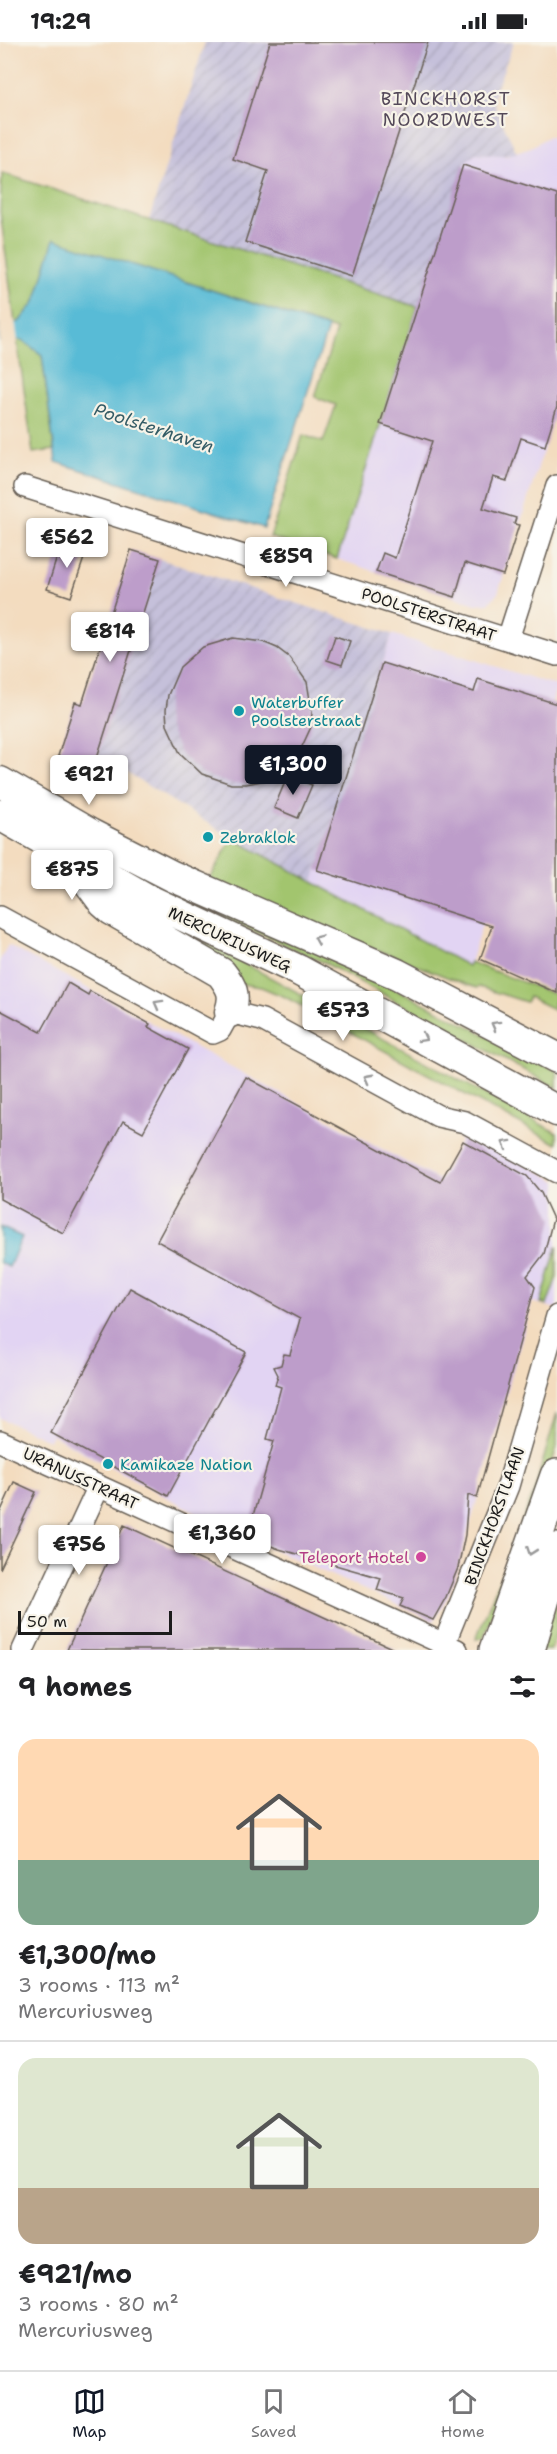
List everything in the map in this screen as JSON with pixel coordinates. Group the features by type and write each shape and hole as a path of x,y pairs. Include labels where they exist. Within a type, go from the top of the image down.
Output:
{"main road":[{"name":"MERCURIUSWEG","path":"0,782 90,834 172,876 397,974 543,1041 557,1058"},
{"name":"MERCURIUSWEG","path":"0,815 147,899 298,970 557,1111"},
{"path":"70,856 108,907 221,973 232,988 234,996 220,1022"},
{"path":"496,1650 557,1476"},
{"path":"528,1650 557,1550"}],"street":[{"path":"508,639 557,486"},
{"name":"POOLSTERSTRAAT","path":"25,487 557,655"},
{"path":"0,917 220,1022 262,1020 438,1116 465,1122 557,1172"},
{"name":"BINCKHORSTLAAN","path":"451,1647 508,1486 557,1316"},
{"name":"URANUSSTRAAT","path":"0,1441 451,1647"},
{"path":"23,1650 99,1486"}],"shaded area":[{"path":"205,42 514,42 492,100 517,153 501,155 475,153 465,162 418,307 149,220"},
{"path":"549,136 557,139 557,407 498,593 489,603 476,604 337,559 463,165 475,153 507,155 531,147"},
{"path":"160,559 392,634 313,882 232,838 98,755"},
{"path":"392,634 557,686 469,966 313,882"},
{"path":"8,945 439,1180 461,1140 456,1137 461,1129 557,1181 557,1309 532,1302 458,1568 448,1596 434,1621 246,1537 166,1497 52,1435 49,1440 0,1418 0,960"}],"green space":[{"path":"2,173 418,307 337,559 270,537 303,435 323,442 336,405 315,397 336,330 54,240 35,302 19,322 15,323 0,211"},
{"path":"17,340 22,340 42,355 54,450 33,453"},
{"path":"232,838 468,966 470,962 557,995 553,1005 556,1007 555,1010 529,997 526,1002 467,985 263,905 209,881"},
{"path":"80,848 343,962 557,1071 557,1088 325,963 155,887"},
{"path":"120,896 557,1133 557,1144 285,997 261,987 242,984"},
{"path":"557,1246 557,1277 547,1305 541,1303"},
{"path":"557,1413 557,1447 544,1488 483,1638 476,1639 534,1491"},
{"path":"557,1584 557,1629 551,1650 538,1650"}],"water":[{"name":"Poolsterhaven","path":"54,239 328,328 264,528 56,462 42,355 22,340 0,342 0,324 19,322 35,302"},
{"path":"0,1227 22,1237 9,1267 0,1263"}],"pier":[{"path":"15,320 18,343 0,345 0,321"}],"building":[{"path":"270,42 428,42 352,276 245,242 268,171 233,159"},
{"path":"463,165 557,195 557,407 545,446 521,438 507,481 493,477 483,508 516,518 514,524 519,525 503,575 465,563 455,597 376,572 383,553 395,558 432,441 380,424"},
{"path":"62,541 87,549 71,597 47,589"},
{"path":"131,550 160,559 94,767 58,756 75,702 82,704"},
{"path":"335,636 350,641 342,665 327,660"},
{"name":"Waterbuffer Poolsterstraat","path":"233,638 263,642 277,648 289,657 307,682 312,712 311,727 298,755 277,778 246,784 231,784 202,774 180,753 167,725 168,695 180,667 203,647"},
{"path":"382,663 474,692 478,679 557,704 557,993 480,959 492,926 317,870"},
{"path":"288,775 312,785 298,818 274,808"},
{"path":"68,983 88,995 90,991 150,1024 148,1027 188,1049 143,1132 123,1121 63,1233 0,1199 0,1010 41,1032"},
{"path":"246,1077 440,1182 463,1141 527,1176 541,1193 553,1219 544,1254 527,1276 535,1287 477,1498 468,1495 465,1535 458,1568 433,1620 400,1606 404,1598 377,1590 381,1578 279,1549 247,1537 274,1441 267,1439 281,1387 275,1385 278,1375 274,1367 281,1365 284,1354 290,1355 300,1319 157,1241"},
{"path":"130,1288 246,1352 168,1496 51,1433"},
{"path":"14,1482 36,1492 0,1569 0,1513"},
{"path":"124,1525 337,1623 396,1650 67,1650"}],"place":[{"name":"Waterbuffer Poolsterstraat","path":"239,711"},
{"name":"Zebraklok","path":"208,837"},
{"name":"Kamikaze Nation","path":"108,1464"},
{"name":"Teleport Hotel","path":"421,1557"}],"district":[{"name":"BINCKHORST NOORDWEST","path":"446,109"}]}
